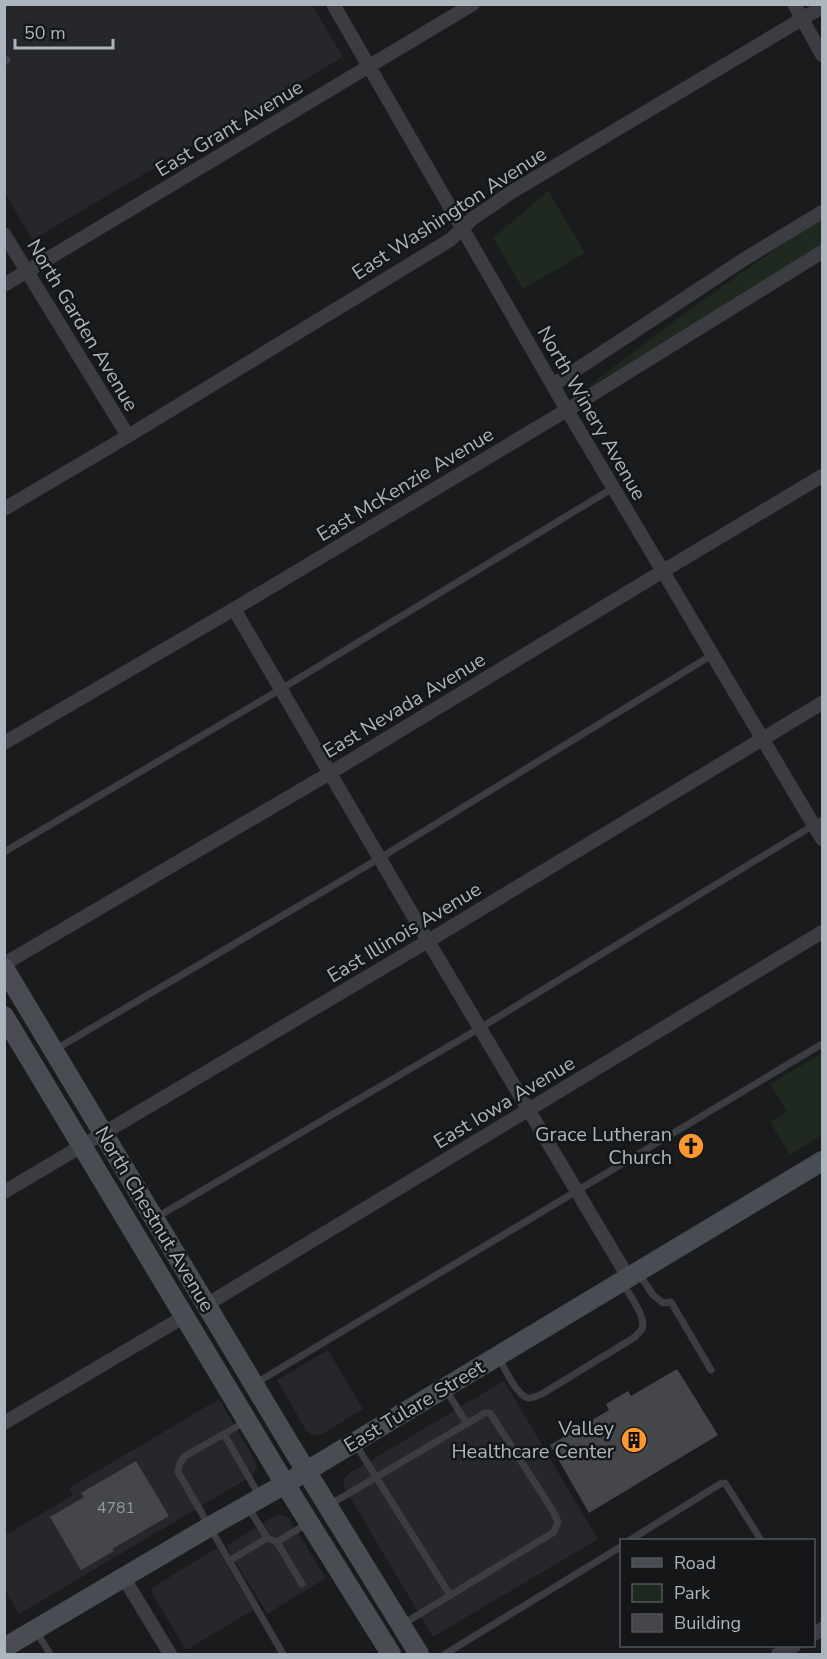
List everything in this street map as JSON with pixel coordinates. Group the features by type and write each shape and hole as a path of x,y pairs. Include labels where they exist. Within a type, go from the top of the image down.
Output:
{"main road":[{"name":"North Chestnut Avenue","path":"4,966 254,1385 419,1654"},
{"name":"North Chestnut Avenue","path":"4,1016 285,1484 391,1654"},
{"name":"East Tulare Street","path":"4,1648 285,1484 822,1161"},
{"path":"134,1232 156,1247 192,1303 206,1305"}],"street":[{"name":"North Winery Avenue","path":"333,4 567,410 712,655 763,739 818,822 822,838"},
{"name":"East Grant Avenue","path":"4,285 473,4"},
{"path":"794,4 822,55"},
{"name":"East Washington Avenue","path":"4,509 450,240 472,219 510,193 822,7"},
{"path":"553,385 746,258 822,212"},
{"name":"North Garden Avenue","path":"4,234 128,436"},
{"name":"East McKenzie Avenue","path":"4,743 567,410 822,252"},
{"name":"East Nevada Avenue","path":"4,966 330,773 822,476"},
{"path":"234,609 576,1192 629,1277"},
{"name":"East Illinois Avenue","path":"4,1192 428,941 822,703"},
{"name":"East Iowa Avenue","path":"206,1305 822,932"},
{"path":"4,1423 185,1316"},
{"path":"124,1578 170,1654"},
{"path":"778,1654 792,1647"}],"lane":[{"path":"4,852 281,689 613,488"},
{"path":"54,1051 380,858 712,655"},
{"path":"155,1219 480,1028 818,822"},
{"path":"254,1385 822,1044"},
{"path":"497,1356 519,1393 525,1398 533,1398 542,1394 635,1337 642,1329 643,1321 629,1277"},
{"path":"629,1277 655,1299 663,1303 671,1302 711,1370"},
{"path":"445,1388 467,1424"},
{"path":"327,1506 485,1413 490,1413 553,1511 558,1522 554,1532 401,1625"},
{"path":"247,1420 185,1456 178,1472 283,1654"},
{"path":"224,1434 267,1538 277,1542 302,1584"},
{"path":"354,1442 401,1513 450,1595"},
{"path":"632,1539 725,1483 760,1539"},
{"path":"277,1542 309,1522"},
{"path":"229,1561 267,1538"},
{"path":"445,1654 620,1547"},
{"path":"36,1630 50,1654"}],"shaded area":[{"path":"4,5 312,5 343,57 32,240 5,193"},
{"path":"328,1350 363,1409 322,1434 312,1435 306,1430 277,1380"},
{"path":"504,1381 598,1539 433,1637 345,1489 343,1481 348,1474"},
{"path":"219,1399 255,1460 257,1467 252,1476 19,1614 5,1589 4,1536 73,1495 69,1488"},
{"path":"278,1514 288,1517 326,1578 267,1614 226,1546"},
{"path":"217,1548 253,1610 186,1650 151,1589"}],"green space":[{"path":"548,191 585,253 523,289 493,238"},
{"path":"822,220 822,246 581,392 730,281"},
{"path":"822,1053 822,1135 790,1155 770,1122 787,1111 770,1084"}],"building":[{"name":"Valley Healthcare Center","path":"677,1369 718,1435 589,1513 550,1445 609,1410 606,1404 628,1391 631,1396"},
{"path":"136,1461 169,1516 81,1570 50,1517 84,1497 81,1493"}],"place":[{"name":"Grace Lutheran Church","path":"691,1146"},
{"name":"Valley Healthcare Center","path":"634,1440"}]}
